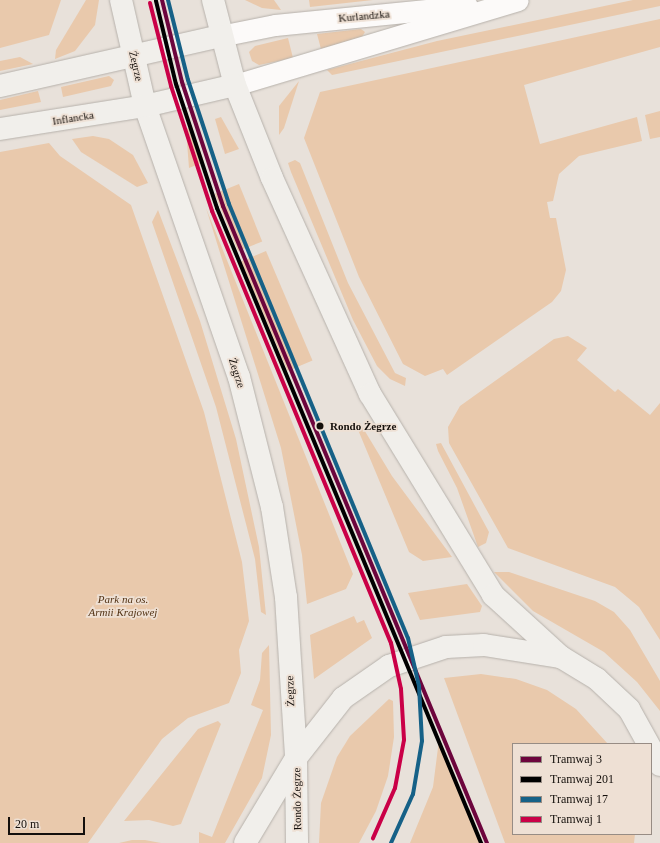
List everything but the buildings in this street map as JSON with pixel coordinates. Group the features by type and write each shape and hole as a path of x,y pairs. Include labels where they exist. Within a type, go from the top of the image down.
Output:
{"street":[{"name":"Żegrze","path":"121,0 146,106 239,377 264,468 286,597 296,758"},
{"path":"213,0 220,36 236,85 294,231 370,394 493,595 561,657"},
{"name":"Kurlandzka","path":"220,36 297,22 514,1"},
{"name":"Kurlandzka","path":"236,85 514,1"},
{"path":"0,86 133,54 220,36"},
{"name":"Inflancka","path":"0,130 146,106 236,85"},
{"name":"Rondo Żegrze","path":"297,843 296,758 343,698 389,666 416,655 446,647 484,645 561,657 597,679 629,710 648,743"},
{"name":"Rondo Żegrze","path":"652,751 660,765"},
{"path":"245,843 296,758"}],"green space":[{"path":"0,0 61,0 49,35 0,48"},
{"path":"86,0 99,0 95,25 75,51 55,59 56,50"},
{"path":"245,0 274,0 281,10 262,8"},
{"path":"309,0 373,0 310,7"},
{"path":"633,0 660,0 660,6 332,75 327,70 437,41"},
{"path":"660,19 660,47 524,85 540,144 637,117 642,141 579,156 559,174 553,201 547,202 550,218 556,218 566,270 561,291 552,302 447,375 443,369 425,376 403,364 359,277 304,138 320,92"},
{"path":"361,29 365,32 362,37 321,49 317,34"},
{"path":"288,38 293,58 259,65 252,61 249,52 255,46"},
{"path":"20,57 33,64 0,71 0,61"},
{"path":"109,76 114,80 111,86 63,97 61,87"},
{"path":"299,81 284,128 279,135 279,106"},
{"path":"38,91 41,102 0,110 0,100"},
{"path":"660,111 660,137 650,139 645,115"},
{"path":"221,117 239,149 225,154 215,119"},
{"path":"192,127 204,162 189,168 186,129"},
{"path":"93,136 109,139 133,155 148,183 137,187 81,152 72,139"},
{"name":"Park na os. Armii Krajowej","path":"49,143 60,156 131,205 204,412 242,562 249,621 239,650 241,673 229,703 188,718 162,739 88,843 0,843 0,152"},
{"path":"295,160 300,163 348,283 395,373 406,378 405,386 390,379 377,366 353,320 291,172 288,163"},
{"path":"239,184 262,241 238,251 215,194"},
{"path":"206,208 353,574 346,589 307,604 302,555 281,448"},
{"path":"158,210 200,321 236,439 259,547 266,615 261,612 255,559 216,407 152,222"},
{"path":"266,251 312,361 288,371 241,262"},
{"path":"568,336 587,348 577,360 615,392 618,389 650,415 660,403 660,640 639,607 615,587 508,548 449,443 448,427 460,406 554,339"},
{"path":"360,423 392,476 452,557 423,561 409,552 356,425"},
{"path":"441,443 489,532 486,543 478,547 457,488 438,451 436,444"},
{"path":"494,572 509,572 595,601 614,612 630,630 660,681 660,711 637,682 604,652 533,611"},
{"path":"467,584 482,606 480,612 420,620 408,593"},
{"path":"354,616 357,623 364,620 372,638 314,679 310,635"},
{"path":"269,645 271,735 262,778 225,843 199,843 199,832 212,837 263,710 251,705 260,680 262,653"},
{"path":"481,674 516,679 547,690 576,709 607,743 512,743 512,835 635,835 634,843 505,843 444,678"},
{"path":"389,699 393,701 394,737 388,776 376,811 359,843 319,843 321,803 337,757 350,736"},
{"path":"218,721 221,724 181,824 173,826 149,820 124,821 198,729"},
{"path":"439,740 480,843 410,843 433,787"},
{"path":"132,840 145,840 161,843 119,843"}],"tram line":[{"name":"3","path":"162,0 182,82 223,206 487,843"},
{"name":"17","path":"168,0 188,80 229,204 408,638 419,686 422,741 413,794 391,843"},
{"name":"201","path":"156,1 176,84 217,208 481,843"},
{"name":"1","path":"150,3 171,86 212,211 391,643 401,689 404,740 395,788 373,838"}],"place":[{"name":"Rondo Żegrze","path":"320,426"}]}
